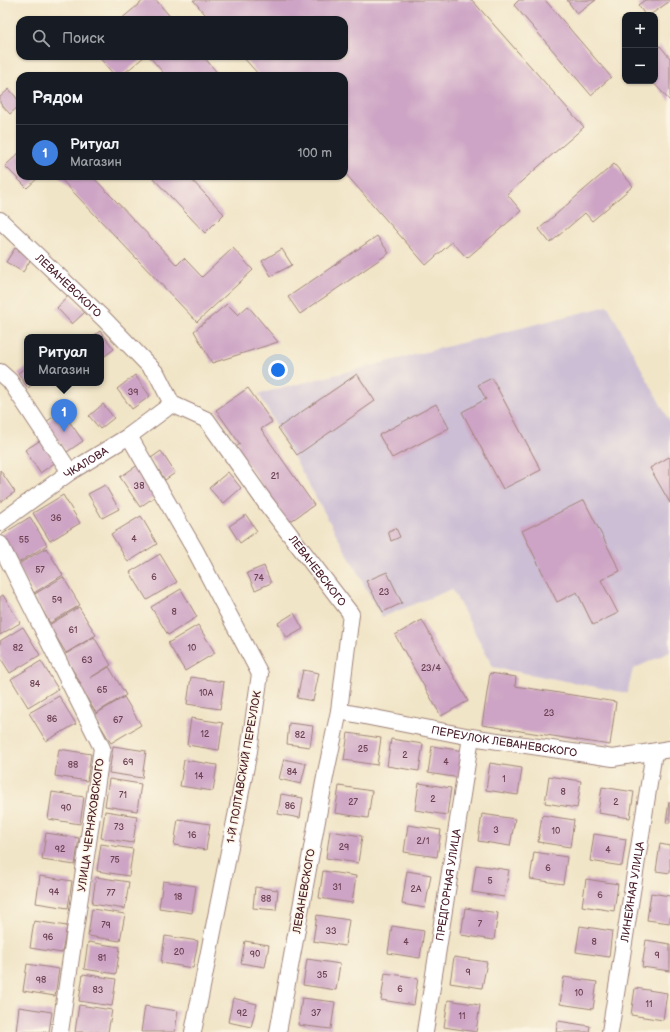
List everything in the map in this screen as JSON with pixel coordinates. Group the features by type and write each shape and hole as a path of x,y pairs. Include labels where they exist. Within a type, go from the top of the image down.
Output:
{"street":[{"name":"ЛЕВАНЕВСКОГО","path":"0,220 104,319 157,374 172,404 207,420 265,502 351,614 339,711 325,778 278,1032"},
{"path":"0,372 10,381 70,472"},
{"name":"ЧКАЛОВА","path":"0,523 70,472 129,436 172,404"},
{"name":"1-Й ПОЛТАВСКИЙ ПЕРЕУЛОК","path":"129,436 195,550 260,674 249,751 193,1032"},
{"name":"УЛИЦА ЧЕРНЯХОВСКОГО","path":"0,544 102,748 60,1032"},
{"name":"ПЕРЕУЛОК ЛЕВАНЕВСКОГО","path":"339,711 471,737 613,758 670,749"},
{"name":"ПРЕДГОРНАЯ УЛИЦА","path":"425,1032 471,737"},
{"name":"ЛИНЕЙНАЯ УЛИЦА","path":"610,1032 654,752"}],"shaded area":[{"path":"608,306 670,422 670,652 633,669 627,693 493,667 452,589 382,617 259,394"}],"building":[{"path":"144,0 156,0 170,16 125,16"},
{"path":"193,0 472,0 584,127 507,194 521,211 467,258 452,242 426,265 348,177 348,72 256,72 246,60 348,60 348,16 207,16"},
{"path":"519,0 545,0 611,77 591,95 514,5"},
{"path":"567,0 596,0 577,14"},
{"path":"645,0 670,0 654,12 643,12 638,5"},
{"path":"660,46 670,58 670,101 655,84 658,84 658,48"},
{"path":"101,60 140,60 126,72 112,72"},
{"path":"152,60 206,60 217,72 163,72"},
{"path":"9,89 16,97 16,109 10,114 0,103 0,97"},
{"path":"16,156 16,177 5,166"},
{"path":"614,164 633,186 592,221 585,213 550,243 539,229"},
{"path":"19,180 36,180 27,188"},
{"path":"62,180 96,180 177,265 184,258 202,277 233,248 253,270 197,322"},
{"path":"155,180 192,180 224,214 205,233"},
{"path":"377,236 389,253 300,314 288,297"},
{"path":"15,248 31,259 23,272 6,262"},
{"path":"282,249 292,265 271,276 262,261"},
{"path":"69,295 85,312 72,324 57,308"},
{"path":"227,304 238,315 248,306 278,342 212,363 194,331"},
{"path":"104,336 114,349 104,357"},
{"path":"24,369 24,382 18,373"},
{"path":"357,374 375,401 297,455 278,428"},
{"path":"135,375 150,396 132,409 117,389"},
{"path":"492,378 541,470 503,489 462,412 486,399 478,385"},
{"path":"248,388 272,422 261,429 314,505 288,523 236,447 240,444 216,410"},
{"path":"103,404 114,418 100,429 89,416"},
{"path":"436,404 449,428 392,458 379,435"},
{"path":"62,411 83,441 67,452 46,422"},
{"path":"41,440 56,462 40,473 25,450"},
{"path":"161,451 175,473 165,480 151,458"},
{"path":"669,457 670,458 670,503 650,468"},
{"path":"138,465 157,495 140,507 120,477"},
{"path":"0,470 15,492 0,502"},
{"path":"228,472 241,488 223,504 209,488"},
{"path":"105,485 119,509 102,518 88,494"},
{"path":"63,495 80,523 50,541 33,513"},
{"path":"584,500 620,571 601,580 618,613 593,625 577,592 557,602 522,531"},
{"path":"246,515 257,531 240,543 229,526"},
{"path":"141,516 157,544 128,562 111,534"},
{"path":"30,517 47,545 18,563 1,535"},
{"path":"396,528 400,537 391,541 388,531"},
{"path":"46,548 63,575 34,593 17,565"},
{"path":"160,554 177,582 147,600 130,572"},
{"path":"264,566 271,583 255,590 247,573"},
{"path":"387,572 402,603 383,612 366,581"},
{"path":"63,577 80,605 50,623 33,595"},
{"path":"181,589 197,617 168,635 151,607"},
{"path":"3,595 20,623 0,635 0,597"},
{"path":"79,607 96,635 66,653 49,625"},
{"path":"294,613 303,629 287,638 278,623"},
{"path":"422,620 468,701 441,716 395,635"},
{"path":"198,625 215,653 185,671 168,643"},
{"path":"23,627 40,655 10,673 0,657 0,641"},
{"path":"94,637 111,665 90,678 109,667 126,695 96,713 79,685 81,684 64,655"},
{"path":"41,661 58,689 28,707 11,679"},
{"path":"303,670 319,673 313,701 297,698"},
{"path":"490,673 516,677 515,686 616,702 610,745 482,725"},
{"path":"191,677 224,682 220,709 187,704"},
{"path":"59,696 76,724 46,741 29,713"},
{"path":"124,697 141,725 111,743 94,715"},
{"path":"191,718 223,723 219,750 187,745"},
{"path":"289,723 313,726 310,747 287,744"},
{"path":"348,733 381,738 377,765 344,760"},
{"path":"391,739 423,744 419,771 387,766"},
{"path":"113,746 146,751 142,778 109,773"},
{"path":"432,746 464,751 460,778 428,773"},
{"path":"59,749 91,754 87,781 55,776"},
{"path":"284,759 306,764 301,784 279,779"},
{"path":"184,760 217,765 213,791 180,786"},
{"path":"490,763 522,768 518,795 486,790"},
{"path":"549,776 581,781 577,808 545,803"},
{"path":"109,779 141,784 137,811 105,806"},
{"path":"419,783 451,788 447,815 415,810"},
{"path":"339,786 372,791 368,818 335,813"},
{"path":"602,787 634,792 630,818 598,813"},
{"path":"52,792 84,797 80,824 48,819"},
{"path":"281,794 303,798 300,818 278,814"},
{"path":"669,802 670,823 666,823"},
{"path":"105,811 137,816 133,843 101,838"},
{"path":"482,814 515,819 510,846 478,841"},
{"path":"542,815 574,820 570,847 538,842"},
{"path":"178,819 210,824 206,850 174,845"},
{"path":"408,825 441,830 437,857 404,852"},
{"path":"330,831 362,836 358,863 326,858"},
{"path":"46,833 79,838 75,865 42,860"},
{"path":"594,834 626,839 622,866 590,861"},
{"path":"101,844 133,849 129,876 97,871"},
{"path":"660,844 670,846 670,873 656,871"},
{"path":"534,852 567,857 563,884 530,879"},
{"path":"476,865 509,870 504,897 472,892"},
{"path":"323,871 356,876 352,903 319,898"},
{"path":"407,871 431,875 425,908 402,904"},
{"path":"40,876 72,881 68,908 36,903"},
{"path":"96,877 129,882 125,909 92,904"},
{"path":"586,879 618,884 614,911 582,906"},
{"path":"163,881 196,886 192,913 159,908"},
{"path":"255,887 278,890 276,910 253,908"},
{"path":"651,893 670,896 670,923 647,920"},
{"path":"465,908 498,913 494,940 461,935"},
{"path":"92,909 125,914 120,941 88,936"},
{"path":"317,915 349,920 345,946 313,941"},
{"path":"34,921 67,926 62,953 30,948"},
{"path":"392,926 424,931 420,958 388,953"},
{"path":"580,926 612,931 609,957 576,952"},
{"path":"165,936 198,941 193,968 161,963"},
{"path":"646,940 670,944 670,971 642,967"},
{"path":"245,941 269,945 265,967 241,963"},
{"path":"88,942 120,947 116,974 84,969"},
{"path":"454,957 487,962 482,988 450,983"},
{"path":"307,959 340,964 336,990 303,985"},
{"path":"27,964 59,969 55,996 23,991"},
{"path":"385,973 418,978 414,1005 381,1000"},
{"path":"83,974 116,979 112,1006 79,1001"},
{"path":"564,977 597,982 593,1009 560,1004"},
{"path":"635,988 667,993 663,1020 631,1015"},
{"path":"233,998 257,1004 251,1027 228,1022"},
{"path":"302,998 335,1002 331,1029 298,1025"},
{"path":"448,1000 480,1005 476,1032 444,1027"},
{"path":"79,1005 112,1010 108,1032 75,1032"},
{"path":"145,1006 178,1011 175,1032 141,1032"},
{"path":"19,1007 52,1012 49,1032 16,1032"},
{"path":"558,1021 590,1026 589,1032 556,1032"}],"place":[{"name":"Ритуал","path":"64,432"}]}
